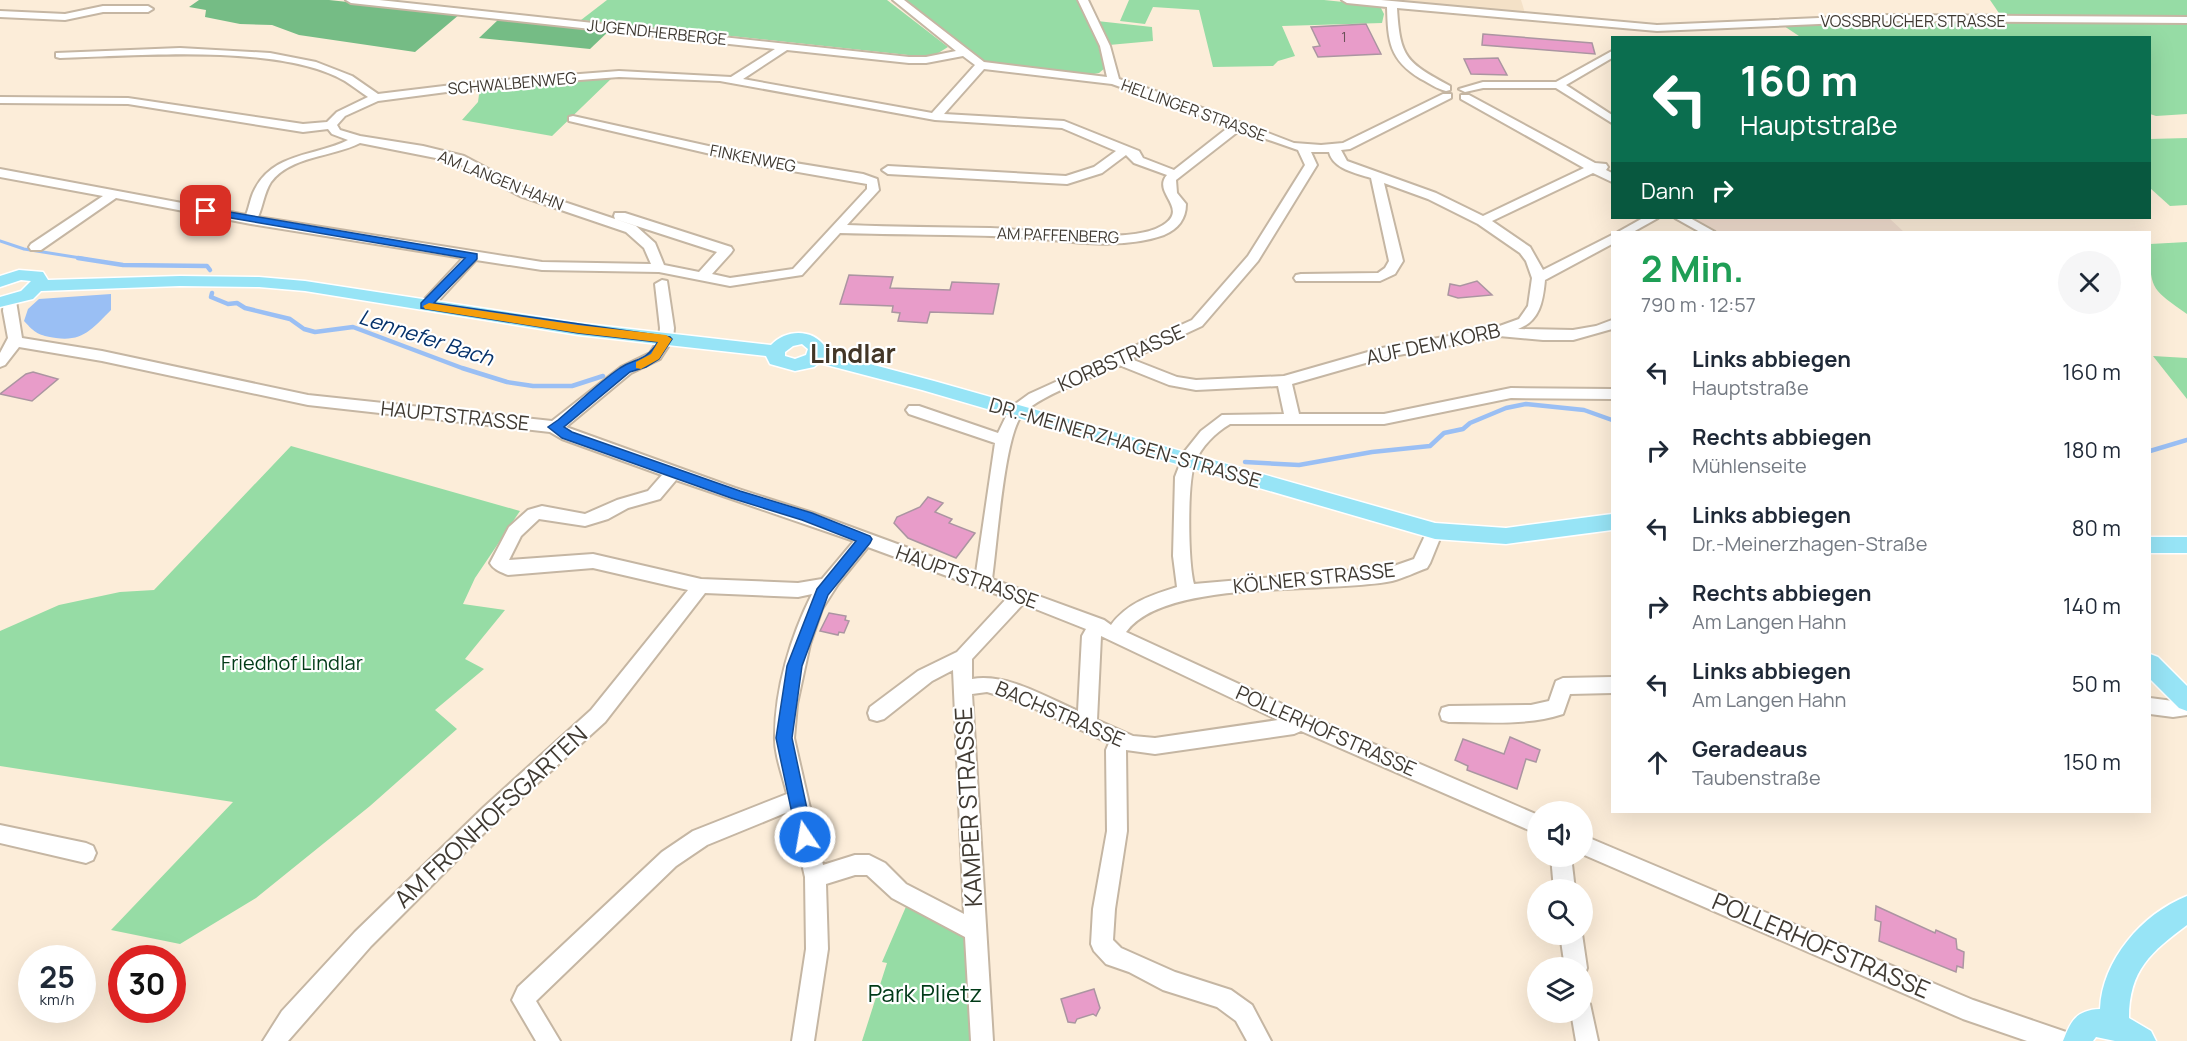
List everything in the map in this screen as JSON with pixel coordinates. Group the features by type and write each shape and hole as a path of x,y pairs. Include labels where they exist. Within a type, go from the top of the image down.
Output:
{"main road":[{"path":"0,282 19,275 32,275 39,279 38,286 27,295 5,302"},
{"name":"DR.-MEINERZHAGEN-STRASSE","path":"38,286 180,281 260,282 305,286 578,329 776,351 777,360 786,365 804,364 816,356 927,385 1435,531"},
{"path":"1435,531 1506,536 1611,522"},
{"path":"2151,545 2187,545"},
{"path":"2151,665 2187,701"},
{"path":"2114,1025 2113,1002 2124,966 2144,941 2187,909"},
{"path":"2078,1041 2079,1035 2086,1026 2098,1023 2114,1025 2141,1041"}],"street":[{"path":"125,7 137,0"},
{"name":"JUGENDHERBERGE","path":"351,0 926,60 963,52"},
{"name":"HELLINGER STRASSE","path":"898,0 981,65 1114,81 1303,148 1335,149"},
{"path":"1083,0 1105,46 1114,81"},
{"path":"1347,0 1658,28"},
{"path":"1392,4 1394,42 1400,58 1454,98 1483,85 1558,85 1611,55"},
{"path":"0,14 65,16 125,7 148,9"},
{"name":"VOSSBRUCHER STRASSE","path":"1645,36 1658,28 1889,18 2187,20"},
{"path":"734,80 785,47"},
{"path":"60,55 210,51 261,55 325,69 367,89 376,98"},
{"path":"935,117 981,65"},
{"name":"SCHWALBENWEG","path":"331,125 341,114 376,98 456,87 619,74 734,80 935,117 1064,125 1135,154 1138,160 1175,174"},
{"path":"1558,85 1611,119"},
{"path":"1343,164 1336,156 1335,149 1346,146 1447,92"},
{"path":"1465,93 1611,177"},
{"path":"0,100 128,101 303,128 331,125 336,132 358,139"},
{"name":"FINKENWEG","path":"573,119 759,161 863,178 873,182 873,190 836,229"},
{"path":"1175,174 1239,126"},
{"path":"251,220 259,193 267,180 278,170 311,154 350,144 358,139"},
{"name":"AM LANGEN HAHN","path":"358,139 453,157 525,193 632,229 650,246 659,268"},
{"path":"1303,148 1311,165 1343,164 1432,196 1483,221 1525,250 1533,261 1539,278 1611,239"},
{"path":"888,170 1067,180 1098,170 1125,150"},
{"name":"KORBSTRASSE","path":"1015,412 1034,398 1121,360 1197,323 1253,258 1311,165"},
{"path":"1483,221 1595,167 1611,167"},
{"path":"0,173 251,220 473,256 542,266 659,268 730,282 797,272 836,229"},
{"name":"AM PAFFENBERG","path":"836,229 1131,238 1165,230 1178,222 1181,214 1180,204 1173,197 1168,186 1175,174"},
{"path":"1301,278 1380,277 1389,273 1393,268 1396,261 1376,175"},
{"path":"36,247 114,194"},
{"path":"617,215 726,250 702,278"},
{"path":"1626,231 1650,219"},
{"path":"1683,219 1707,231"},
{"path":"426,306 473,256"},
{"name":"AUF DEM KORB","path":"1121,360 1174,382 1196,385 1284,381 1382,353 1497,332 1524,322 1535,306 1539,278"},
{"path":"554,427 562,423 626,369 642,364 655,356 666,339 662,284"},
{"path":"0,362 15,342 15,327 5,302"},
{"path":"1497,332 1526,335 1585,334 1611,324"},
{"name":"HAUPTSTRASSE","path":"15,342 111,358 308,400 554,427 567,435 807,517 1115,633"},
{"path":"1284,381 1293,419"},
{"path":"1187,591 1184,580 1181,523 1184,473 1189,460 1214,426 1227,419 1384,419 1510,393 1611,394"},
{"path":"914,410 1003,441"},
{"path":"983,582 1003,441 1015,412"},
{"path":"673,473 654,495 623,504 602,515 585,520 542,512 526,519 517,528 499,563 508,568 593,561 701,586 798,590 829,584"},
{"name":"KÖLNER STRASSE","path":"1115,633 1123,622 1147,604 1187,591 1392,574 1421,563 1435,531"},
{"path":"802,1041 817,949 815,877 784,738 785,724 795,666 817,603 865,539"},
{"name":"AM FRONHOFSGARTEN","path":"273,1041 290,1019 363,939 491,813 594,728 630,677 701,586"},
{"path":"798,590 817,603"},
{"path":"877,713 925,676 963,657 1020,596"},
{"path":"1087,723 1091,636 1098,625"},
{"name":"POLLERHOFSTRASSE","path":"1115,633 1297,720 1527,820"},
{"name":"KAMPER STRASSE","path":"963,657 962,688 982,1041"},
{"name":"BACHSTRASSE","path":"962,688 987,684 1023,695 1087,723 1119,740 1155,747 1294,726 1297,720"},
{"path":"1449,714 1531,713 1556,708 1563,686 1611,685"},
{"path":"2151,706 2173,709 2187,707"},
{"path":"1119,740 1116,750 1117,831 1104,909 1102,944 1114,956 1134,963 1171,982 1222,998 1244,1013 1260,1041"},
{"path":"549,1041 526,1007 523,1000 526,995 669,859 700,838 798,800"},
{"path":"0,834 86,853"},
{"name":"POLLERHOFSTRASSE","path":"1593,849 1868,964 1971,1011 2061,1041"},
{"path":"815,877 855,866 869,865 878,870 898,891 976,931"},
{"path":"1584,1023 1587,1041"}],"shaded area":[{"path":"1369,0 1521,0 1525,13"},
{"path":"1696,219 1890,219 1903,231 1717,231"}],"green space":[{"path":"199,0 329,0 460,14 415,52 299,35 272,25 240,24 205,17 206,10 189,7"},
{"path":"607,0 887,0 948,47 935,55 908,55 581,20"},
{"path":"903,0 1078,0 1102,52 1105,68 1099,73 1089,75 982,62"},
{"path":"1129,0 1324,0 1373,5 1381,8 1384,14 1382,23 1282,26 1295,56 1278,61 1273,66 1213,67 1199,10 1153,7 1145,24 1120,21"},
{"path":"1990,0 2187,0 2187,18 2003,19"},
{"path":"500,18 611,29 590,49 479,38"},
{"path":"1872,20 2187,21 2187,114 2151,114 2151,36 1799,36 1784,26"},
{"path":"1097,21 1152,27 1153,41 1109,45"},
{"path":"613,77 552,136 462,120 478,102 480,87"},
{"path":"2187,138 2187,205 2170,206 2151,189 2151,139"},
{"path":"2187,242 2187,314 2159,292 2155,286 2151,270 2151,244"},
{"path":"2153,356 2187,358 2187,399"},
{"name":"Friedhof Lindlar","path":"291,446 520,511 475,578 463,604 505,610 465,659 484,669 435,710 457,729 370,806 256,898 180,944 111,930 233,802 0,766 0,631 59,605 120,592 154,590"},
{"name":"Park Plietz","path":"908,902 971,937 973,1041 862,1041 887,963 882,962"}],"water":[{"path":"111,294 111,310 99,323 81,336 65,339 41,335 24,321 28,309 39,299"}],"building":[{"path":"1366,24 1381,54 1318,57 1313,47 1320,46 1311,27"},
{"path":"1483,34 1592,43 1595,54 1482,45"},
{"path":"1498,58 1507,75 1471,74 1464,59"},
{"path":"849,275 893,277 890,288 950,290 952,282 999,284 993,314 930,312 927,323 898,321 900,313 892,312 893,306 840,304"},
{"path":"1477,281 1492,295 1458,298 1448,295 1450,284 1460,286"},
{"path":"33,372 58,379 32,401 0,394 26,374"},
{"path":"928,497 943,503 935,512 952,519 949,523 975,533 956,558 908,538 894,523 897,517 920,507"},
{"path":"829,613 846,616 845,620 849,621 844,633 839,632 838,635 820,631"},
{"path":"1510,737 1540,750 1536,762 1526,759 1517,789 1467,770 1468,766 1455,760 1463,739 1504,754"},
{"path":"1876,906 1935,933 1936,930 1956,939 1957,949 1964,952 1963,968 1957,966 1956,972 1879,941 1881,922 1875,920"},
{"path":"1094,989 1100,1008 1096,1016 1093,1014 1077,1019 1075,1023 1068,1022 1061,999"}],"waterway":[{"name":"Lennefer Bach","path":"0,241 24,249 87,259"},
{"name":"Lennefer Bach","path":"78,258 123,265 207,266 210,270"},
{"name":"Lennefer Bach","path":"212,293 211,297 228,304 237,303 245,308 290,319 304,329 315,332 353,327 462,368 507,382 533,386 572,386 603,376"},
{"name":"Lennefer Bach","path":"1245,462 1299,465 1372,452 1430,446 1444,433 1463,429 1470,423 1506,408 1526,404 1584,410 1611,420"},
{"name":"Lennefer Bach","path":"2151,451 2187,440"}],"slow traffic":[{"path":"429,306 578,329 666,339 655,356 641,365"}],"district":[{"name":"Lindlar","path":"853,354"}],"route":[{"path":"206,211 473,256 426,306 578,329 666,339 655,356 642,364 626,369 562,423 554,427 567,435 865,539 822,593 795,666 784,738 805,837"}]}
